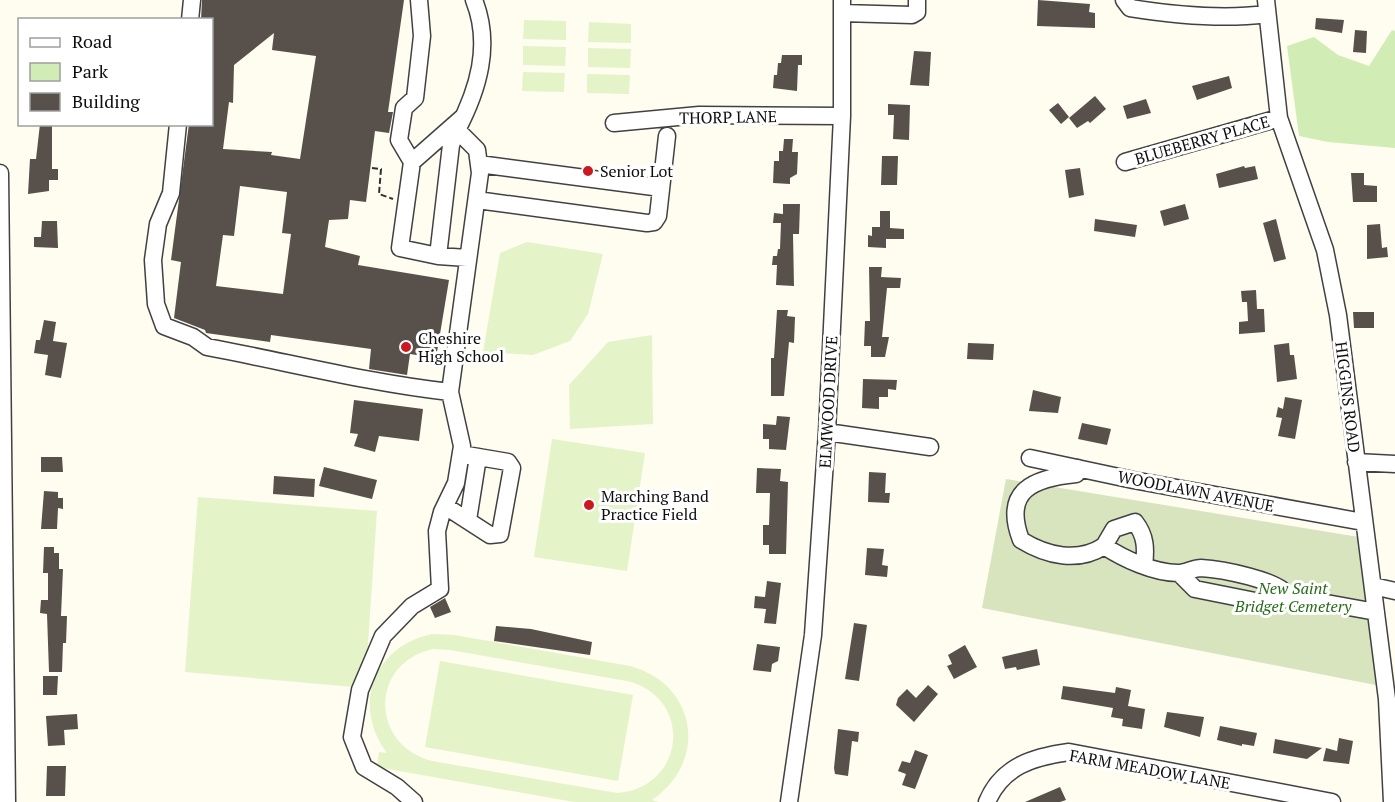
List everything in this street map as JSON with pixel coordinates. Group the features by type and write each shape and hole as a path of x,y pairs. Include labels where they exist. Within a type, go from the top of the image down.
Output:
{"street":[{"path":"190,18 192,0"},
{"path":"419,0 422,36 415,98 404,108 399,140 411,162 400,248 438,256 468,258"},
{"path":"438,256 451,145 474,97 482,54 474,0"},
{"path":"842,6 912,15 917,12 917,0"},
{"path":"1124,0 1130,8 1200,16 1266,7"},
{"name":"ELMWOOD DRIVE","path":"789,802 813,635 827,432 842,116 842,6"},
{"name":"HIGGINS ROAD","path":"1266,7 1279,117 1325,250 1338,315 1387,699 1392,802"},
{"name":"THORP LANE","path":"614,123 699,115 842,116"},
{"name":"BLUEBERRY PLACE","path":"1125,162 1279,117"},
{"path":"411,162 460,124"},
{"path":"414,802 397,787 364,766 352,737 360,690 383,636 412,606 440,589 437,531 456,483 462,446 450,392 477,201 479,164 477,150 460,124"},
{"path":"178,126 171,193 158,224 153,260 156,304 164,326 193,337 207,347 353,375 389,385 450,392"},
{"path":"477,201 647,223 654,222 658,216 667,136"},
{"path":"479,164 661,188"},
{"path":"0,173 7,802"},
{"path":"827,432 930,447"},
{"path":"445,506 490,535 499,534 502,530 512,468 508,462 461,454"},
{"path":"468,520 478,457"},
{"name":"WOODLAWN AVENUE","path":"1030,458 1363,522"},
{"path":"1356,462 1395,464"},
{"path":"1078,468 1076,474 1047,477 1025,489 1017,507 1017,529 1022,540 1058,555 1077,557 1093,553 1104,546 1114,529 1135,522 1140,528 1145,545 1144,566"},
{"path":"1140,528 1143,511"},
{"path":"1104,546 1131,562 1144,566 1179,573 1199,568 1242,575 1285,590 1288,596 1376,612"},
{"path":"1373,586 1395,591"},
{"name":"FARM MEADOW LANE","path":"987,802 992,791 1009,770 1037,757 1069,752 1332,802"}],"path":[{"path":"372,168 381,169 379,194 395,200"}],"green space":[{"path":"524,20 566,21 566,40 523,39"},
{"path":"589,22 631,24 631,43 588,42"},
{"path":"1392,30 1395,31 1395,148 1328,142 1299,136 1287,46 1314,37 1338,55 1369,66"},
{"path":"523,46 566,47 565,66 523,65"},
{"path":"588,48 631,49 630,68 588,67"},
{"path":"523,72 565,73 564,92 522,91"},
{"path":"587,74 630,75 629,94 587,93"},
{"path":"527,242 603,254 588,314 570,341 533,355 483,352 500,253"},
{"path":"652,335 653,424 570,429 569,385 608,342"},
{"name":"Marching Band Practice Field","path":"552,439 645,453 627,571 534,557"},
{"name":"New Saint Bridget Cemetery","path":"1006,479 1365,538 1391,688 982,608"},
{"path":"198,497 377,511 365,688 185,672"},
{"path":"432,634 454,635 630,666 653,675 670,689 681,706 688,725 688,745 682,765 670,784 652,800 659,802 574,802 377,767 379,752 387,753 376,735 371,716 370,697 374,680 383,664 395,651 412,641","holes":["433,649 627,681 649,690 663,705 671,722 673,741 668,760 657,776 640,787 617,793 432,761 412,752 397,739 388,722 385,704 388,686 397,670 412,657"]},
{"path":"440,661 633,695 618,781 425,747"}],"building":[{"name":"Cheshire High School","path":"202,0 404,0 388,112 393,112 389,133 375,131 366,202 350,200 348,219 329,220 325,247 360,256 358,265 449,280 436,358 410,354 407,375 369,369 371,349 271,335 270,342 206,333 205,330 174,318 181,262 171,260 189,126 213,126 213,18 201,18","holes":["274,33 272,50 316,56 300,159 271,155 272,152 223,149 229,102 233,103 234,65","240,186 287,192 282,233 291,234 283,294 216,286 223,235 234,236"]},
{"path":"1038,0 1090,4 1089,12 1095,13 1095,28 1037,26"},
{"path":"1316,18 1344,20 1342,33 1315,29"},
{"path":"1355,30 1367,31 1366,53 1353,52"},
{"path":"914,51 931,52 929,86 910,85"},
{"path":"782,55 802,55 802,65 798,65 797,91 773,88 774,75 777,75 778,63 781,63"},
{"path":"1229,76 1232,88 1197,100 1192,86"},
{"path":"1095,96 1106,109 1090,123 1088,121 1077,128 1069,118"},
{"path":"1146,99 1151,113 1127,119 1123,106"},
{"path":"1058,103 1069,117 1061,124 1049,110"},
{"path":"888,104 910,105 909,140 893,139 894,115 888,115"},
{"path":"40,126 52,126 52,169 58,169 58,180 49,180 49,191 28,194 30,159 36,159"},
{"path":"784,139 793,139 792,152 798,152 797,174 790,178 790,184 773,183 774,161 779,161 779,151 783,151"},
{"path":"882,156 898,156 897,185 881,185"},
{"path":"1244,166 1245,168 1255,166 1258,179 1219,188 1216,174"},
{"path":"1080,168 1084,195 1069,198 1065,170"},
{"path":"1351,173 1364,173 1364,185 1377,186 1377,202 1353,202"},
{"path":"783,204 800,204 799,234 793,234 794,286 776,285 777,265 772,265 773,256 777,256 778,249 780,249 781,223 773,223 774,213 783,214"},
{"path":"1185,204 1189,219 1164,226 1160,211"},
{"path":"880,211 890,211 890,228 904,229 904,239 886,239 886,248 868,247 868,235 872,236 872,227 880,227"},
{"path":"1095,219 1137,225 1135,237 1094,231"},
{"path":"1276,219 1286,259 1274,262 1263,223"},
{"path":"42,221 57,221 58,248 34,247 34,237 41,237"},
{"path":"1380,224 1382,248 1387,247 1388,257 1367,259 1367,225"},
{"path":"869,267 882,267 881,277 901,278 900,288 887,288 882,337 889,337 885,357 871,357 871,346 864,346 865,321 870,321"},
{"path":"1256,290 1257,309 1264,309 1265,332 1239,334 1239,322 1248,321 1247,302 1242,302 1241,291"},
{"path":"777,310 788,310 787,316 795,317 794,343 789,342 784,396 771,396 771,358 774,358"},
{"path":"1353,312 1374,312 1374,328 1354,328"},
{"path":"44,320 56,322 53,341 67,343 61,378 45,375 48,355 34,353 36,340 40,340"},
{"path":"968,343 994,344 993,360 967,359"},
{"path":"1289,343 1290,355 1294,355 1297,379 1277,382 1274,345"},
{"path":"863,379 897,380 896,390 888,389 888,397 879,397 879,409 862,408"},
{"path":"1033,390 1061,397 1058,413 1029,411"},
{"path":"1285,397 1302,400 1295,439 1278,436 1282,418 1276,417 1278,407 1283,409"},
{"path":"354,400 423,409 419,441 379,436 375,452 354,446 358,434 350,433"},
{"path":"777,416 790,417 786,450 769,449 769,439 763,439 763,424 776,425"},
{"path":"1082,423 1111,429 1107,445 1078,439"},
{"path":"41,457 62,457 63,472 41,472"},
{"path":"324,467 377,480 372,499 319,486"},
{"path":"757,468 781,469 780,481 788,482 786,554 769,554 769,545 763,545 763,525 769,525 770,493 756,493"},
{"path":"869,472 886,473 885,493 890,493 889,503 868,502"},
{"path":"274,476 315,479 314,497 273,494"},
{"path":"44,491 58,492 58,498 63,498 63,509 58,508 57,529 41,529"},
{"path":"44,547 54,547 54,553 59,553 59,569 63,569 61,616 67,616 62,672 49,672 47,614 40,613 41,600 48,600 48,573 43,573"},
{"path":"867,548 884,549 882,565 888,566 887,577 865,575"},
{"path":"767,581 781,583 776,624 764,623 766,609 754,608 755,596 765,597"},
{"path":"445,598 451,612 435,618 430,607"},
{"path":"854,623 867,625 859,681 845,679"},
{"path":"496,626 531,629 592,642 590,655 494,641"},
{"path":"757,644 780,647 778,661 772,664 771,672 753,670"},
{"path":"965,645 977,667 954,679 947,666 952,664 948,655"},
{"path":"1037,649 1040,665 1017,670 1016,667 1005,669 1002,657"},
{"path":"43,676 58,676 57,695 43,695"},
{"path":"928,685 938,694 914,722 896,705 898,698 907,689 916,698"},
{"path":"1063,686 1115,693 1116,687 1131,690 1128,706 1145,709 1142,729 1122,726 1123,719 1111,717 1113,708 1061,699"},
{"path":"1167,712 1204,717 1200,737 1164,727"},
{"path":"77,714 78,729 64,730 65,745 48,746 46,716"},
{"path":"1220,726 1257,733 1254,746 1242,744 1242,746 1217,740"},
{"path":"838,729 859,732 858,742 852,741 848,776 835,774"},
{"path":"1339,738 1353,741 1349,764 1323,761 1326,748 1337,751"},
{"path":"1275,739 1322,748 1307,759 1273,753"},
{"path":"915,750 928,755 915,789 902,785 906,774 898,771 902,761 910,763"},
{"path":"47,766 66,766 65,796 46,796"},
{"path":"1060,787 1066,800 1025,802"}],"place":[{"name":"Senior Lot","path":"588,171"},
{"name":"Cheshire High School","path":"406,347"},
{"name":"Marching Band Practice Field","path":"589,505"}]}
